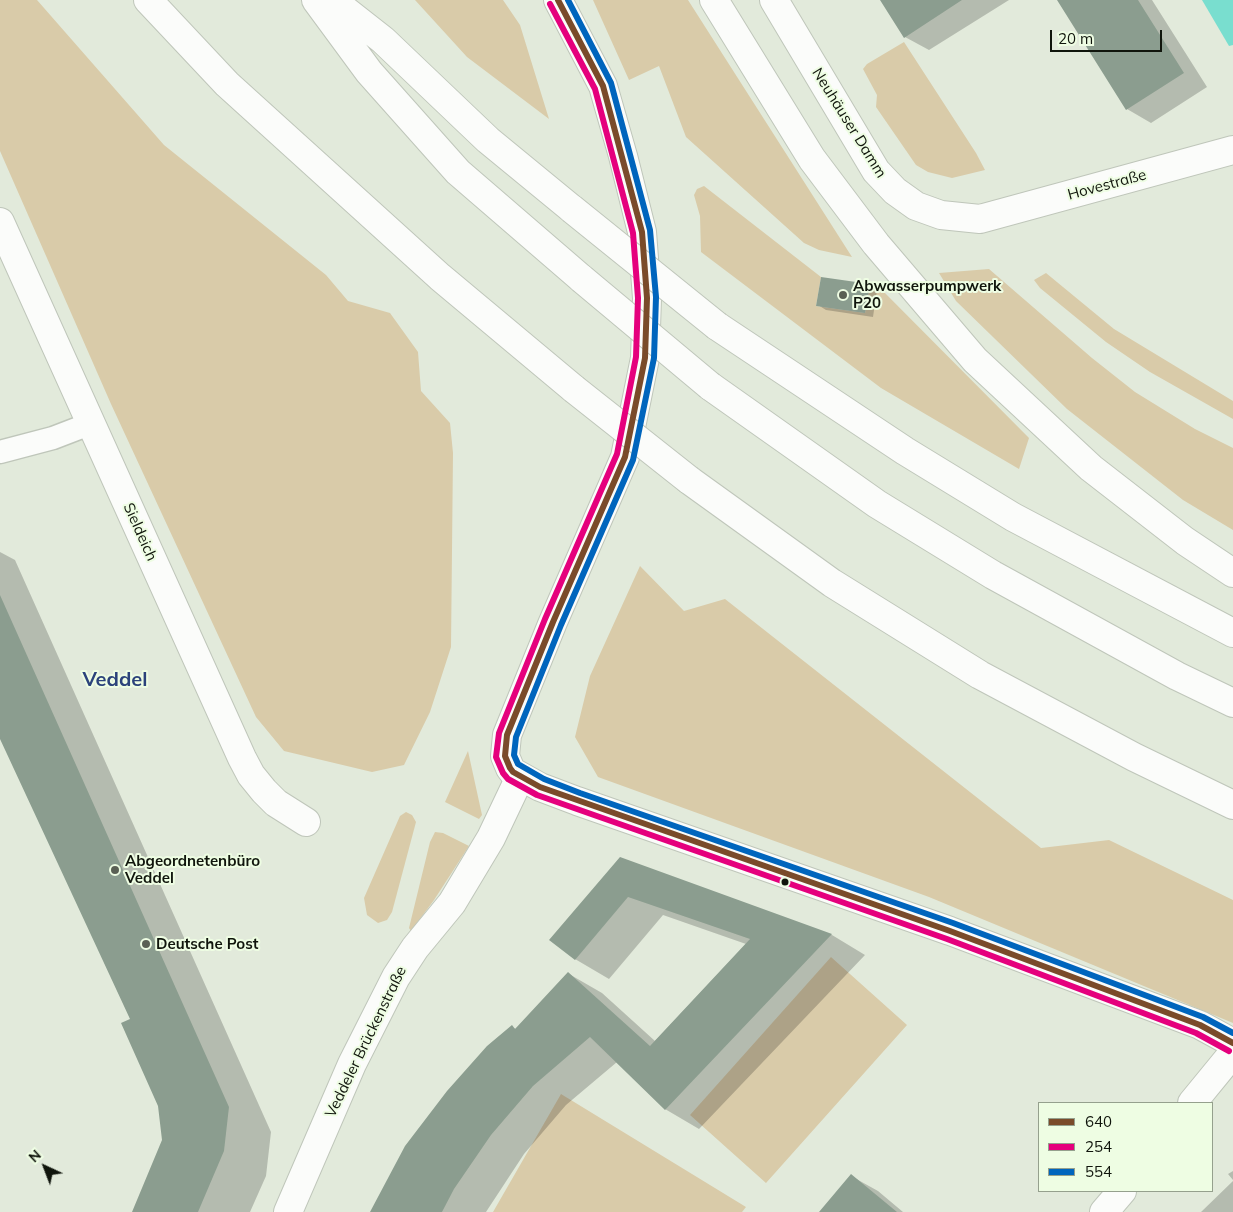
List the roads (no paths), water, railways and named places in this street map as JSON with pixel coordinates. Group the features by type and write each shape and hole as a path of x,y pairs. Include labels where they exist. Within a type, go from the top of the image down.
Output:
{"main road":[{"path":"148,0 234,91 440,277 574,389 689,480 832,583 980,675 1134,757 1233,805"},
{"path":"316,0 369,72 458,172 710,386 877,504 993,575 1177,676 1233,703"},
{"path":"332,0 383,40 488,140 716,326 905,452 1013,517 1233,633"},
{"path":"558,0 603,86 624,156 642,232 647,298 646,358 625,457 553,622 504,746 507,763 513,772 520,777 577,801 950,931 1200,1026 1233,1043"},
{"path":"714,0 812,159 876,244 975,360 1091,468 1185,542 1233,573"},
{"name":"Neuhäuser Damm","path":"774,0 876,171 894,191 916,206 941,216 980,220"},
{"name":"Hovestraße","path":"980,220 1233,150"},
{"name":"Sieldeich","path":"0,222 251,775 276,803 306,822"},
{"name":"Veddeler Brückenstraße","path":"288,1212 352,1064 396,976 415,948 452,903 491,838 520,777"},
{"path":"1193,1102 1233,1053"},
{"path":"1104,1212 1121,1192"}],"street":[{"path":"0,452 53,438 92,423"}],"water":[{"path":"1202,0 1233,0 1233,45 1229,46"}],"place":[{"name":"Abwasserpumpwerk P20","path":"843,295"},
{"name":"Abgeordnetenbüro Veddel","path":"115,870"},
{"name":"Deutsche Post","path":"146,944"}],"district":[{"name":"Veddel","path":"115,680"}]}
